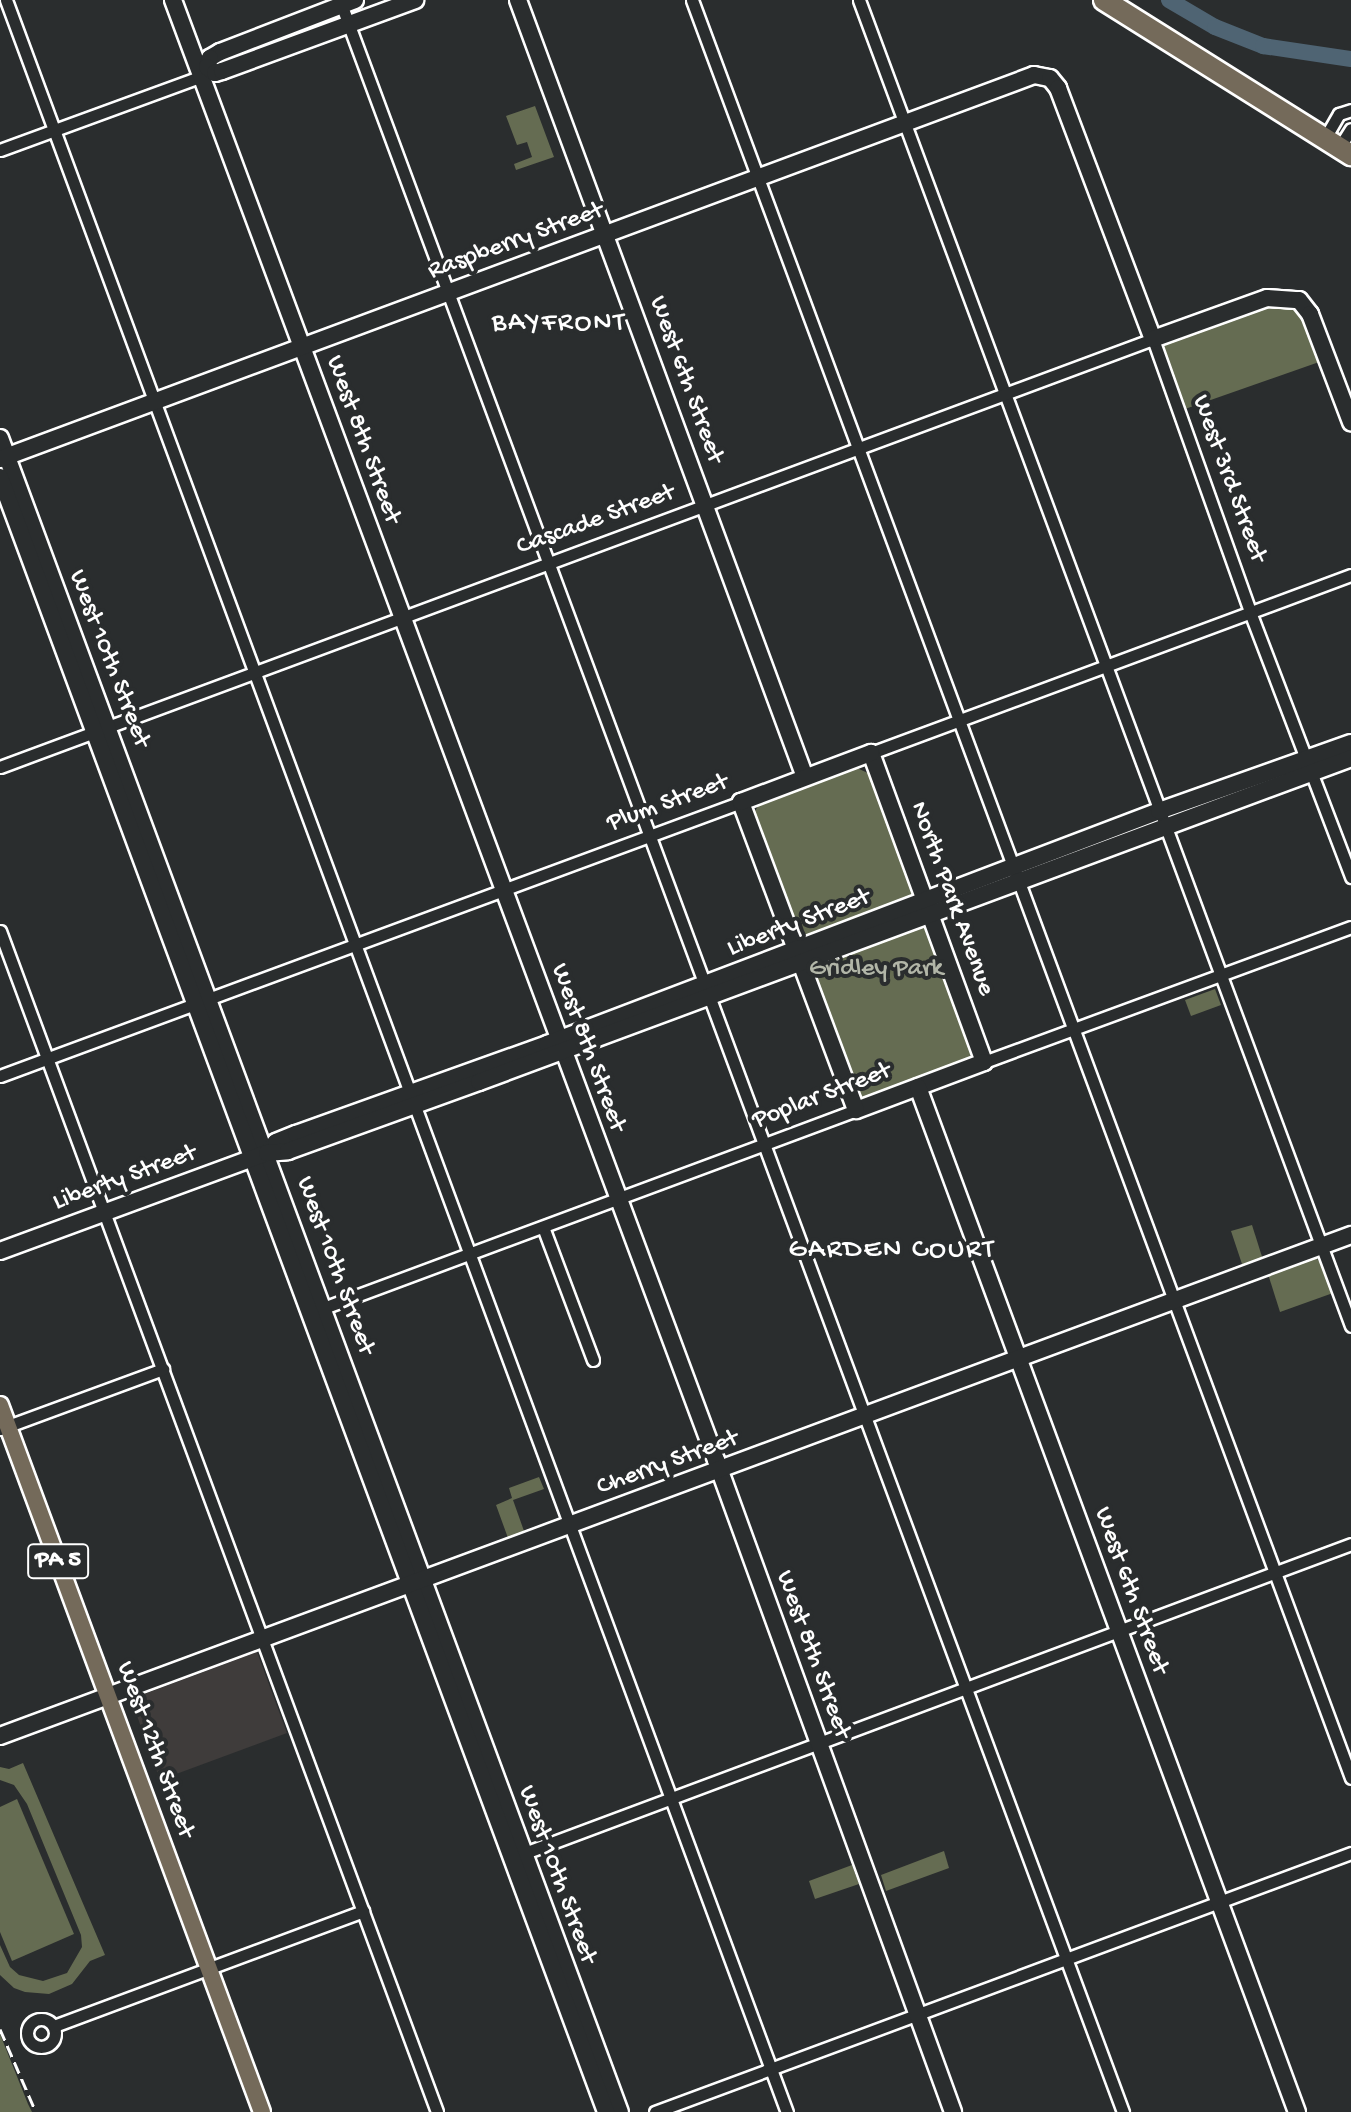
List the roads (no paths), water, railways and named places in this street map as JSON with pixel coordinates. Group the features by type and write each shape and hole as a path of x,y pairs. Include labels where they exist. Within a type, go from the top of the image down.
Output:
{"highway":[{"path":"1104,0 1338,147"}],"main road":[{"name":"West 12th Street","path":"0,1405 4,1427 262,2112"}],"street":[{"path":"6,0 787,2112"},
{"name":"West 8th Street","path":"173,0 203,70 302,347 953,2112"},
{"path":"0,150 203,70 222,71 415,0"},
{"name":"West 6th Street","path":"518,0 805,777"},
{"path":"692,0 1351,1778"},
{"path":"859,0 1351,1326"},
{"path":"203,70 210,58 220,52 345,2 348,24 1123,2112"},
{"name":"Raspberry Street","path":"3,458 1026,77 1050,78"},
{"name":"West 3rd Street","path":"1050,78 1062,96 1250,612 1351,877"},
{"path":"1338,147 1339,114 1351,110"},
{"path":"1338,147 1351,129"},
{"name":"Cascade Street","path":"0,767 1267,298 1299,300 1310,314 1351,422"},
{"name":"West 10th Street","path":"0,438 3,458 66,634 467,1718 606,2112"},
{"name":"West 10th Street","path":"0,477 66,634"},
{"name":"Plum Street","path":"0,1076 1351,575"},
{"name":"Liberty Street","path":"0,1251 260,1156 276,1142 560,1045 1308,766 1351,743"},
{"name":"North Park Avenue","path":"871,753 984,1062"},
{"name":"Liberty Street","path":"1308,766 1351,758"},
{"path":"741,802 856,1110"},
{"name":"Poplar Street","path":"317,1311 1351,927"},
{"path":"0,931 437,2112"},
{"name":"West 6th Street","path":"918,1087 1297,2112"},
{"path":"543,1227 593,1360"},
{"name":"Cherry Street","path":"0,1736 1351,1235"},
{"path":"4,1427 163,1369"},
{"path":"516,1856 1351,1544"},
{"path":"655,2112 1351,1853"},
{"path":"54,2026 363,1911"},
{"name":"West 10th Street","path":"566,1992 620,2112"}],"waterway":[{"path":"1169,0 1215,27 1263,46 1351,59"}],"railway":[{"path":"0,2029 36,2112"}],"district":[{"name":"BAYFRONT","path":"559,324"},
{"name":"GARDEN COURT","path":"892,1251"}],"park label":[{"name":"Gridley Park","path":"876,970"}]}
